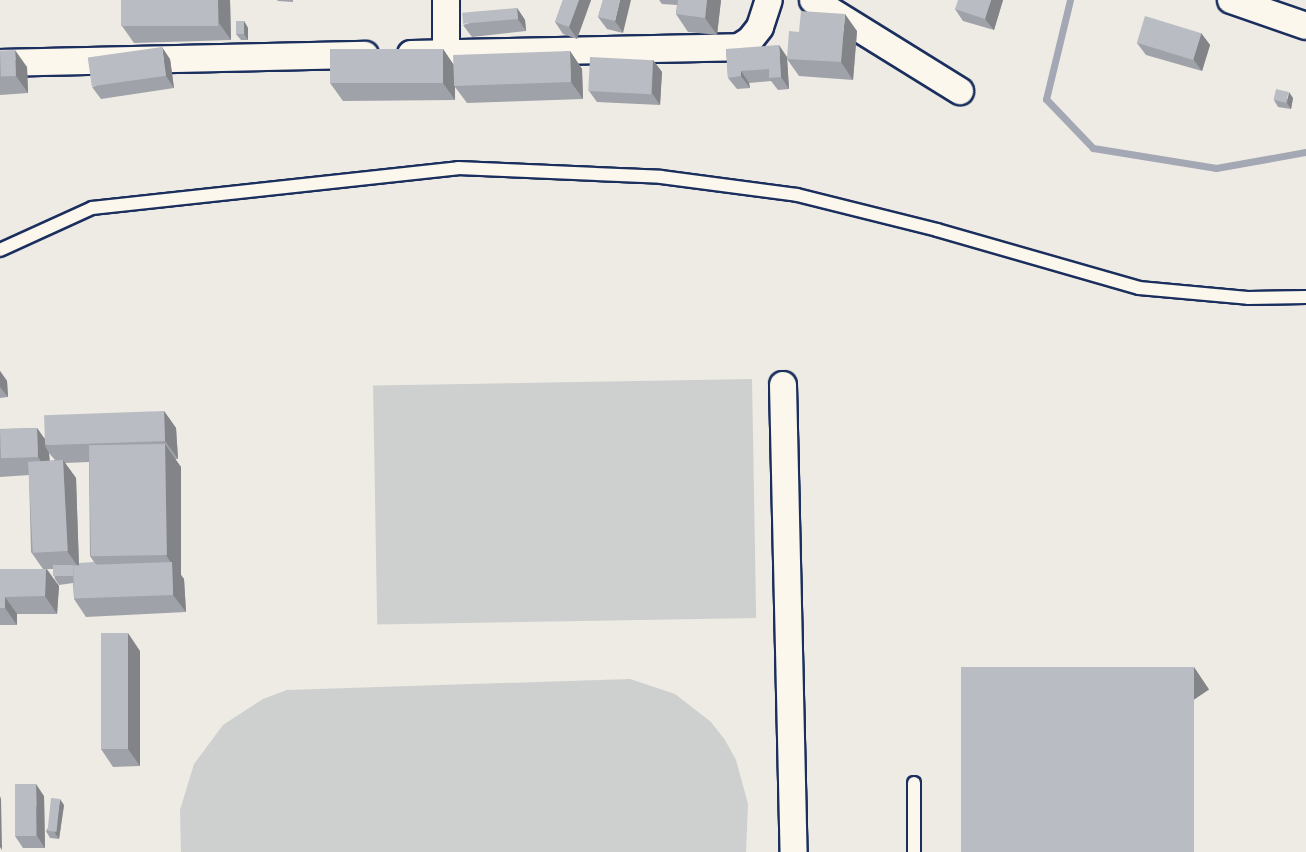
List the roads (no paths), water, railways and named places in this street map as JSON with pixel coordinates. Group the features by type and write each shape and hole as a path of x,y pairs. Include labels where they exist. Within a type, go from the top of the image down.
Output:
{"street":[{"path":"446,0 446,53"},
{"path":"0,63 739,47 750,40 760,27 769,0"},
{"path":"813,0 960,91"},
{"path":"1231,0 1306,26"},
{"path":"783,385 794,852"}],"lane":[{"path":"0,250 92,208 458,168 661,177 797,195 937,230 1139,288 1248,298 1306,297"},
{"path":"914,783 914,852"}],"waterway":[{"path":"1070,0 1046,99 1093,148 1216,168 1306,152"}]}
